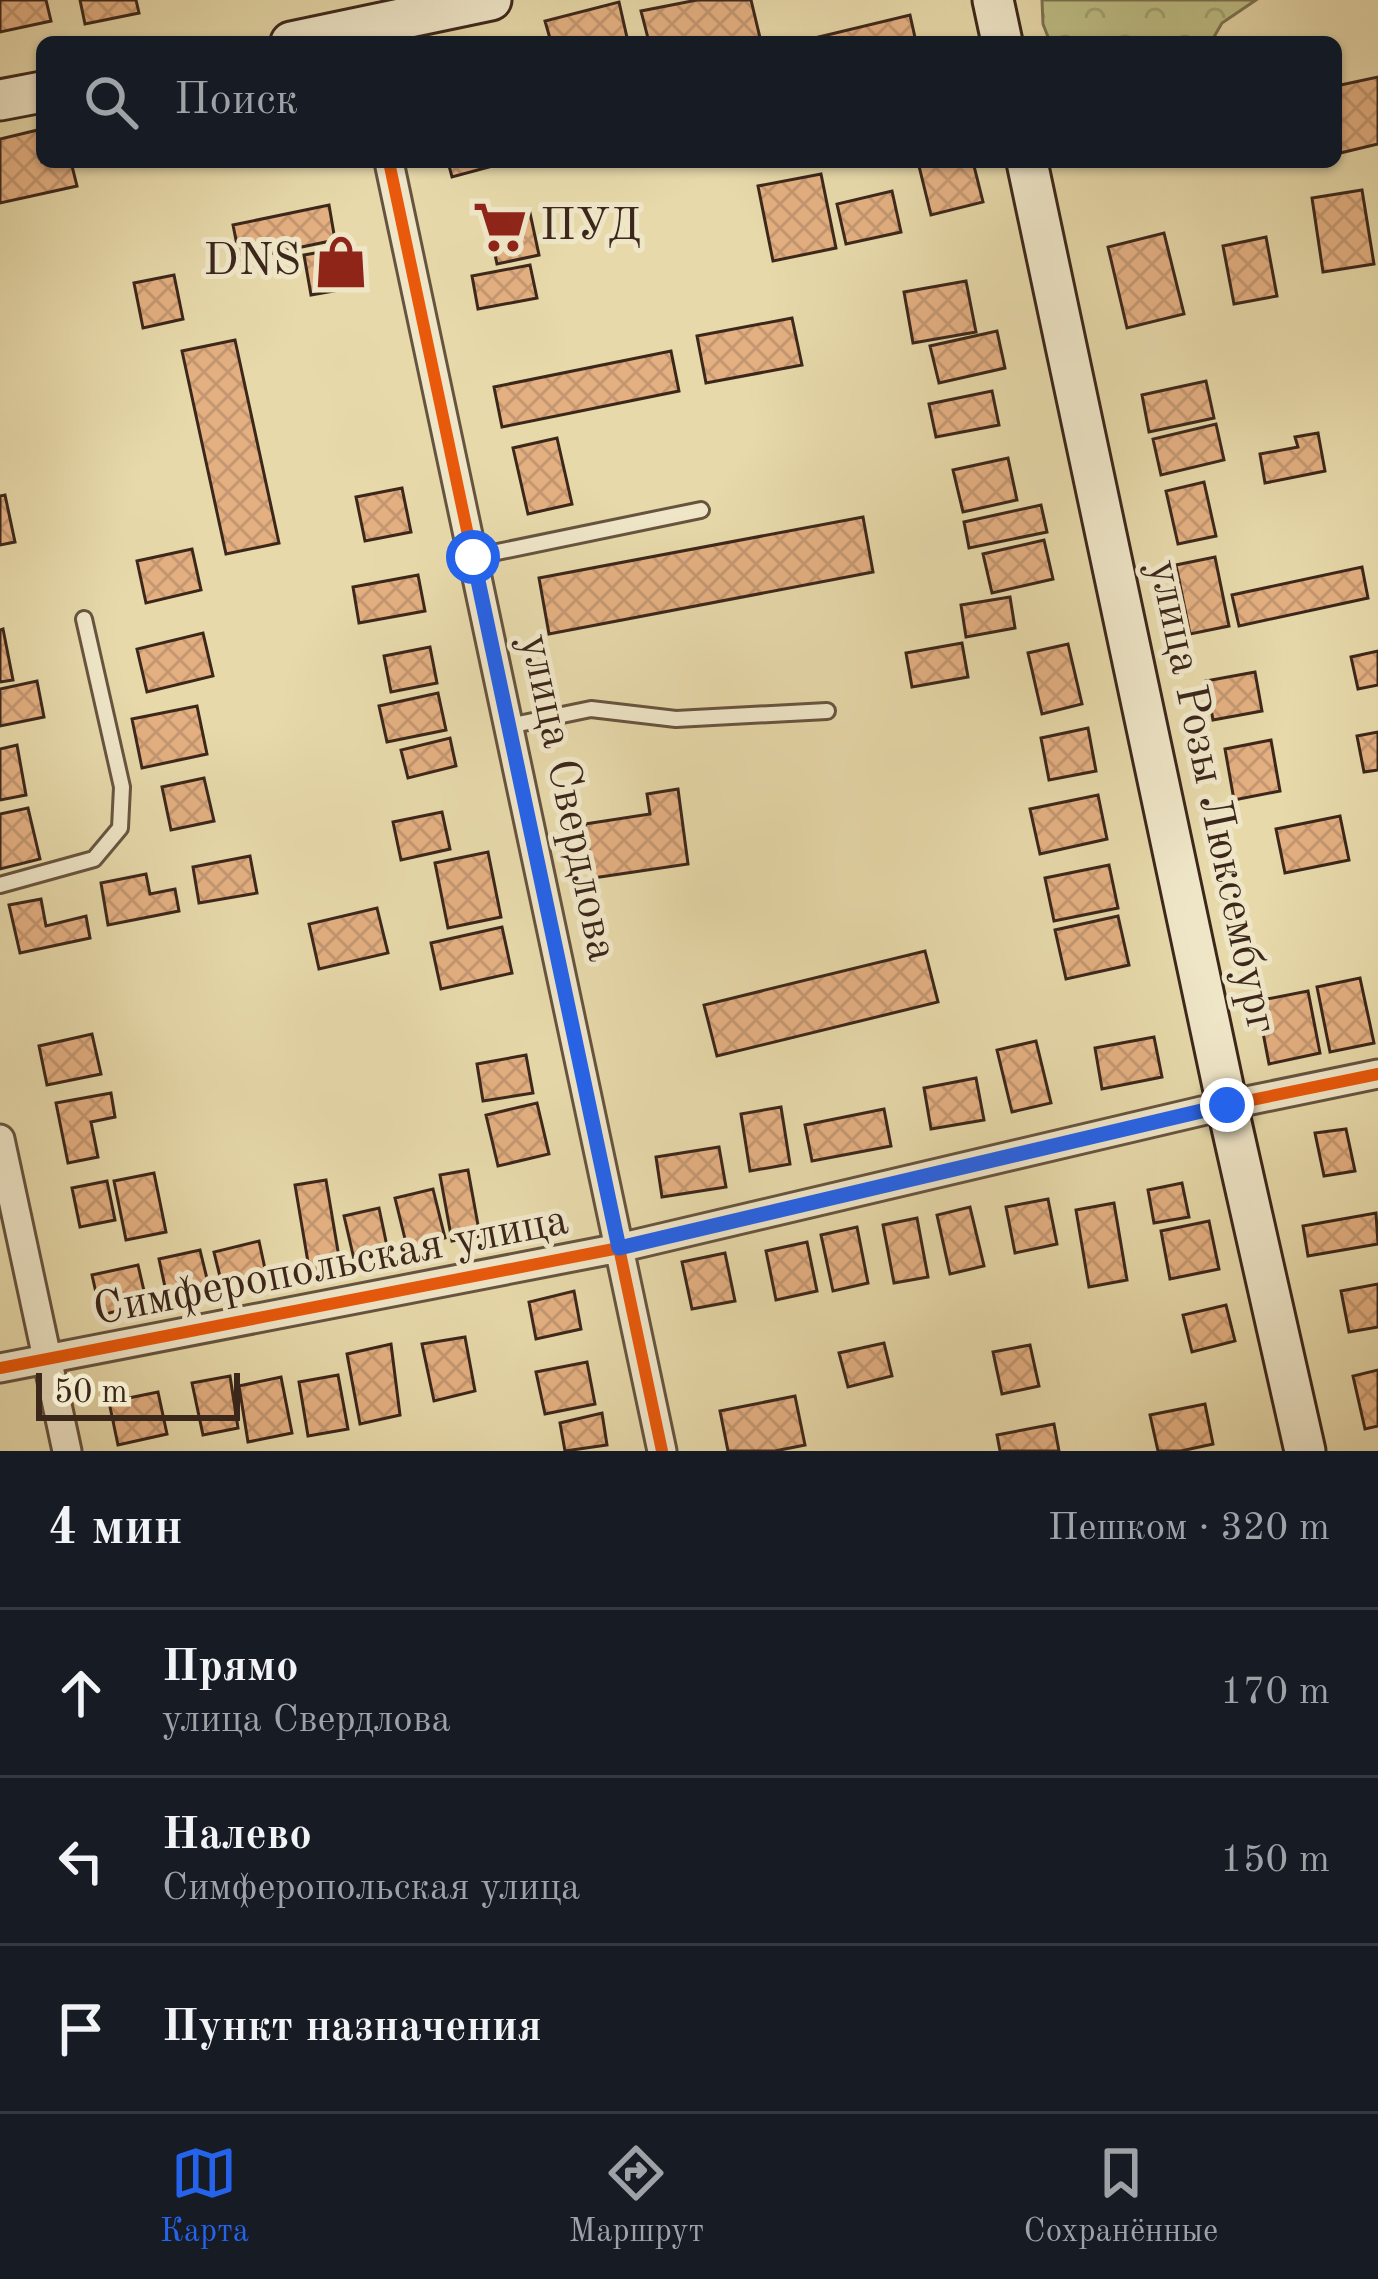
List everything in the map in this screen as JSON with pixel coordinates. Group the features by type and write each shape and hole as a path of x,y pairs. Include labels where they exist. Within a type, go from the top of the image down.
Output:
{"main road":[{"path":"313,36 491,0"},
{"path":"993,0 1001,36"},
{"path":"0,100 36,93"},
{"name":"улица Розы Люксембург","path":"1028,168 1305,1451"}],"street":[{"name":"улица Свердлова","path":"390,168 662,1451"},
{"name":"Симферопольская улица","path":"0,1368 619,1248 1227,1105 1378,1075"},
{"path":"0,1139 67,1451"}],"lane":[{"path":"473,557 701,510"},
{"path":"0,885 94,859 120,828 122,787 84,619"},
{"path":"508,726 591,710 676,719 827,711"}],"green space":[{"path":"1042,0 1256,0 1222,23 1214,36 1048,36"}],"building":[{"path":"0,0 46,0 51,21 0,32"},
{"path":"80,0 136,0 139,13 85,24"},
{"path":"697,0 751,0 760,36 647,36 641,11"},
{"path":"619,2 627,36 549,36 545,21"},
{"path":"910,15 915,36 823,36"},
{"path":"1378,77 1378,144 1342,153 1342,85"},
{"path":"36,130 36,168 72,168 77,186 0,203 0,139"},
{"path":"450,168 485,168 452,177"},
{"path":"919,168 974,168 983,202 931,215"},
{"path":"821,174 836,248 773,261 758,186"},
{"path":"1362,190 1374,264 1323,272 1312,198"},
{"path":"892,191 901,232 846,244 837,204"},
{"path":"329,205 335,240 240,260 233,225"},
{"path":"530,213 539,255 497,264 488,222"},
{"path":"1164,233 1184,314 1127,328 1108,247"},
{"path":"1266,237 1277,296 1234,304 1223,246"},
{"path":"355,246 362,286 311,295 304,255"},
{"path":"530,265 537,298 478,309 472,276"},
{"path":"174,275 183,319 143,328 134,283"},
{"path":"966,281 976,332 913,343 904,292"},
{"path":"792,318 802,365 706,383 697,336"},
{"path":"997,331 1005,368 939,383 930,346"},
{"path":"235,340 279,543 226,554 182,351"},
{"path":"671,351 679,391 502,427 494,387"},
{"path":"1206,381 1214,418 1149,432 1142,395"},
{"path":"992,391 999,425 936,437 929,404"},
{"path":"1216,424 1224,460 1161,475 1153,439"},
{"path":"1318,433 1325,471 1265,483 1260,454 1298,447 1295,437"},
{"path":"557,438 572,504 528,514 513,448"},
{"path":"1008,458 1017,500 963,512 953,470"},
{"path":"1204,482 1216,536 1178,544 1166,491"},
{"path":"402,488 411,532 365,541 356,497"},
{"path":"5,495 15,542 0,545 0,496"},
{"path":"1041,505 1047,532 969,548 964,522"},
{"path":"863,517 873,572 549,634 539,578"},
{"path":"1044,540 1053,579 992,593 983,554"},
{"path":"192,549 201,590 146,603 137,561"},
{"path":"1215,557 1229,626 1190,634 1176,565"},
{"path":"1362,567 1368,598 1239,626 1232,595"},
{"path":"418,575 425,611 359,623 353,587"},
{"path":"1010,597 1015,628 966,637 961,605"},
{"path":"0,630 13,680 0,682"},
{"path":"203,633 213,676 147,692 137,649"},
{"path":"962,643 968,677 912,687 906,653"},
{"path":"1068,644 1082,704 1042,714 1028,653"},
{"path":"430,647 437,683 391,692 384,656"},
{"path":"1378,651 1378,685 1358,689 1351,657"},
{"path":"1255,672 1262,711 1213,720 1206,681"},
{"path":"37,681 44,717 0,726 0,689"},
{"path":"438,693 446,730 387,742 379,706"},
{"path":"197,706 207,754 142,768 132,719"},
{"path":"1088,728 1096,771 1049,780 1041,738"},
{"path":"1378,732 1378,770 1364,772 1357,736"},
{"path":"450,738 456,766 408,778 401,750"},
{"path":"1271,740 1280,791 1234,800 1225,749"},
{"path":"17,745 26,795 0,800 0,749"},
{"path":"204,778 214,821 171,830 162,787"},
{"path":"678,789 688,864 593,878 585,824 650,814 647,794"},
{"path":"1098,795 1107,839 1040,854 1030,809"},
{"path":"28,808 40,859 0,869 0,814"},
{"path":"442,812 450,849 401,860 393,822"},
{"path":"1340,816 1349,860 1285,873 1276,829"},
{"path":"488,852 501,917 448,928 435,863"},
{"path":"250,856 257,893 199,903 193,867"},
{"path":"1109,865 1118,908 1054,921 1045,878"},
{"path":"146,874 150,894 175,889 179,911 108,925 101,883"},
{"path":"41,899 46,926 86,916 90,938 20,953 9,905"},
{"path":"377,908 388,953 319,969 309,924"},
{"path":"1118,916 1129,965 1066,979 1055,930"},
{"path":"502,927 512,973 441,989 431,943"},
{"path":"925,951 938,1002 717,1056 704,1005"},
{"path":"1360,978 1374,1043 1330,1052 1317,987"},
{"path":"1308,991 1320,1053 1269,1064 1257,1001"},
{"path":"92,1034 101,1074 47,1085 39,1046"},
{"path":"1154,1037 1162,1077 1102,1089 1095,1048"},
{"path":"1036,1041 1051,1103 1012,1112 997,1050"},
{"path":"526,1055 533,1093 483,1101 477,1064"},
{"path":"976,1078 984,1120 931,1129 924,1088"},
{"path":"111,1093 115,1117 91,1122 98,1157 68,1163 56,1103"},
{"path":"537,1103 549,1154 498,1166 486,1115"},
{"path":"781,1107 790,1164 750,1171 741,1114"},
{"path":"884,1109 891,1146 812,1161 805,1125"},
{"path":"1346,1129 1355,1171 1324,1176 1315,1133"},
{"path":"719,1147 726,1187 662,1197 656,1157"},
{"path":"468,1170 480,1236 452,1241 440,1175"},
{"path":"154,1173 166,1232 126,1240 114,1181"},
{"path":"326,1180 341,1269 310,1274 295,1185"},
{"path":"107,1181 115,1220 80,1227 72,1188"},
{"path":"1182,1183 1189,1217 1154,1223 1148,1190"},
{"path":"433,1189 445,1238 407,1247 395,1198"},
{"path":"1048,1199 1057,1244 1015,1253 1006,1207"},
{"path":"1114,1203 1127,1280 1089,1287 1076,1210"},
{"path":"970,1207 984,1266 950,1274 937,1215"},
{"path":"379,1208 388,1251 354,1259 344,1216"},
{"path":"1376,1213 1378,1244 1308,1256 1303,1226"},
{"path":"917,1218 928,1277 894,1283 883,1225"},
{"path":"1209,1221 1219,1269 1170,1279 1161,1231"},
{"path":"857,1227 868,1283 833,1291 821,1235"},
{"path":"259,1241 267,1278 223,1289 214,1252"},
{"path":"807,1242 817,1291 776,1300 766,1251"},
{"path":"200,1250 210,1291 168,1301 159,1259"},
{"path":"725,1253 735,1301 692,1309 682,1262"},
{"path":"138,1265 147,1304 101,1315 92,1275"},
{"path":"1378,1284 1378,1327 1349,1332 1341,1291"},
{"path":"574,1291 581,1329 536,1339 529,1302"},
{"path":"1226,1305 1235,1341 1192,1352 1183,1315"},
{"path":"465,1337 475,1391 434,1401 422,1344"},
{"path":"884,1343 892,1376 848,1387 839,1353"},
{"path":"391,1344 400,1415 360,1424 347,1354"},
{"path":"1030,1345 1039,1386 1002,1394 993,1352"},
{"path":"587,1362 595,1404 545,1414 536,1372"},
{"path":"1378,1370 1378,1426 1365,1429 1353,1376"},
{"path":"338,1375 348,1429 308,1436 299,1382"},
{"path":"230,1376 238,1428 203,1435 192,1383"},
{"path":"281,1377 292,1433 248,1442 239,1386"},
{"path":"158,1392 167,1434 118,1445 109,1402"},
{"path":"795,1396 805,1445 775,1451 728,1451 720,1411"},
{"path":"1205,1404 1213,1444 1158,1451 1150,1415"},
{"path":"602,1413 607,1445 565,1451 560,1423"},
{"path":"1054,1424 1059,1451 1000,1451 997,1435"}],"cycle path":[{"path":"390,168 662,1451"},
{"path":"0,1368 619,1248 1378,1074"}],"place":[{"name":"ПУД","path":"500,227"},
{"name":"DNS","path":"341,262"}],"route":[{"path":"473,557 619,1248 1227,1105"}]}
